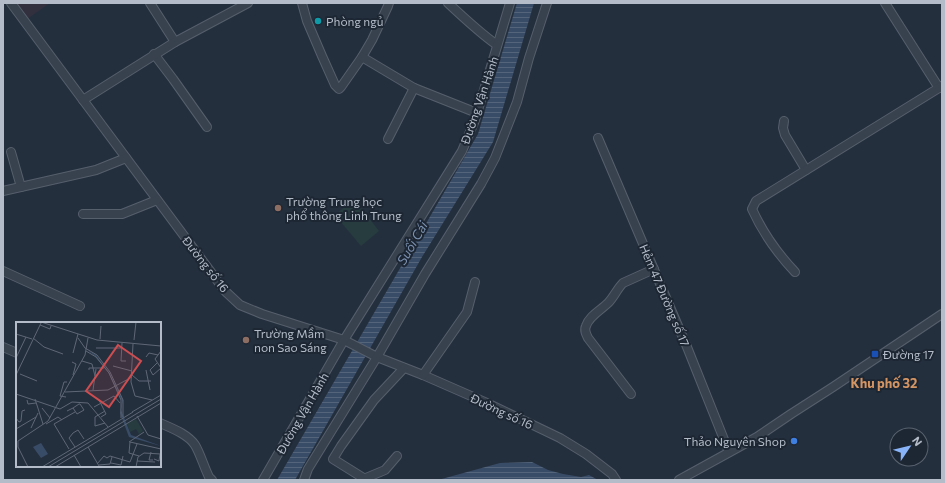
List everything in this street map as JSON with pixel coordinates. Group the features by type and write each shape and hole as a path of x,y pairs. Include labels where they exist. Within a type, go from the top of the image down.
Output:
{"street":[{"name":"Đường số 16","path":"11,3 225,291 240,304 262,314 348,342 374,356 488,403 560,438 586,454 612,474 616,480"},
{"path":"150,3 175,42"},
{"path":"83,100 154,54 248,3"},
{"path":"303,4 307,21 335,85 339,89 362,57 372,40 389,3"},
{"path":"448,3 488,39 497,45"},
{"name":"Đường Vận Hành","path":"263,480 348,342 462,151 477,113 510,3"},
{"path":"304,480 308,469 374,356 481,184 495,158 517,102 529,58 547,3"},
{"path":"796,272 786,262 758,223 752,209 756,201 941,87 885,3"},
{"path":"154,54 174,79 206,127"},
{"path":"362,57 414,88 477,113"},
{"path":"388,139 414,88"},
{"path":"784,121 783,128 785,135 806,170"},
{"name":"Hẻm 47 Đường số 17","path":"598,138 687,346 728,452"},
{"path":"11,152 21,187"},
{"path":"3,191 96,170 126,158"},
{"path":"83,214 122,214 157,200"},
{"path":"631,394 588,338 585,331 586,325 595,314 609,303 620,286 654,269"},
{"path":"3,271 80,306"},
{"path":"423,375 468,312 475,282"},
{"path":"679,480 756,437 833,388 942,314"},
{"path":"3,347 16,353"},
{"path":"397,456 386,470 363,479 333,458 374,400 404,368"},
{"path":"161,423 170,427 191,440 196,446 209,477 212,480"}],"shaded area":[{"path":"15,3 50,3 27,19"}],"green space":[{"path":"354,199 379,231 361,246 335,215"}],"water":[{"path":"517,3 534,3 493,142 422,257 295,480 277,480 478,134"},
{"path":"532,462 548,470 581,477 589,475 598,480 438,480 500,463"}],"place":[{"name":"Phòng ngủ","path":"318,21"},
{"name":"Trường Trung học phổ thông Linh Trung","path":"278,208"},
{"name":"Trường Mầm non Sao Sáng","path":"246,340"},
{"name":"Đường 17","path":"875,354"},
{"name":"Thảo Nguyên Shop","path":"794,441"}],"district":[{"name":"Khu phố 32","path":"884,383"}],"water label":[{"name":"Suối Cái","path":"412,243"}]}
